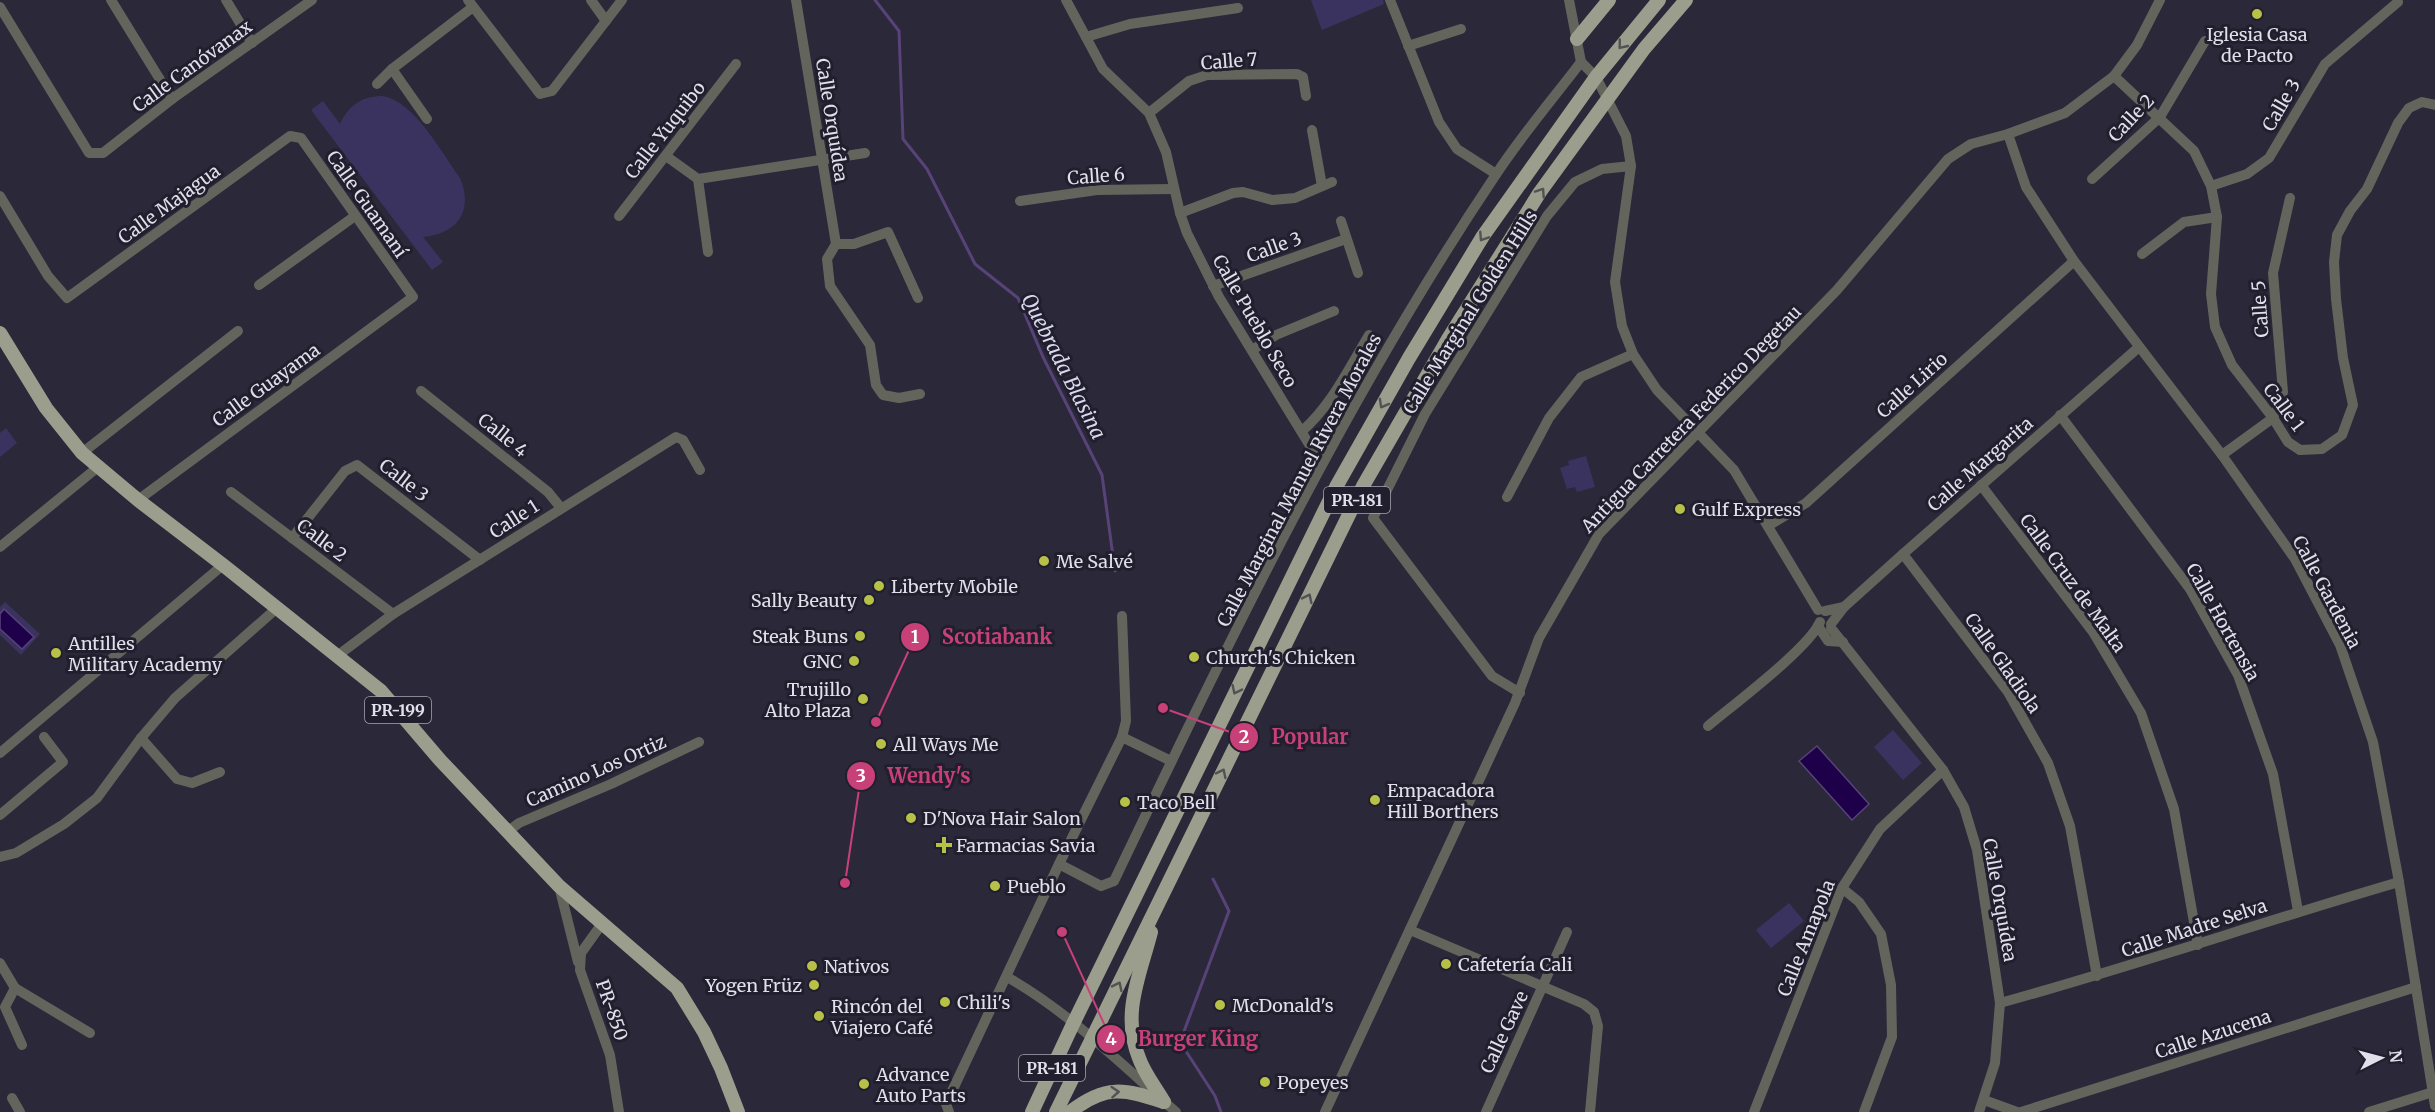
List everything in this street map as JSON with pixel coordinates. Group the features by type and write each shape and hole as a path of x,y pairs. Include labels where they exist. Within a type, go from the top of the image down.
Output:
{"main road":[{"path":"1577,39 1609,0"},
{"name":"PR-181","path":"1032,1112 1072,1024 1336,486 1409,358 1483,236 1596,77 1659,0"},
{"name":"PR-181","path":"1056,1112 1363,486 1448,339 1540,192 1644,49 1686,0"},
{"name":"PR-199","path":"0,333 5,346 46,408 82,453 138,501 223,565 381,691 440,760 559,886 601,925 677,988 704,1032 738,1112"},
{"path":"1158,902 1132,995 1131,1020 1139,1059 1164,1102"},
{"path":"1070,1112 1093,1096 1118,1091 1133,1092 1164,1102"}],"street":[{"path":"111,0 172,99"},
{"path":"226,0 252,43"},
{"name":"Calle Canóvanax","path":"0,7 89,153 103,153 172,99 312,0"},
{"path":"591,0 606,21"},
{"path":"377,84 471,3 540,94 552,92 622,0"},
{"name":"Calle Orquídea","path":"796,0 836,244"},
{"name":"Calle Pueblo Seco","path":"1066,0 1103,69 1149,113 1166,152 1187,233 1213,286 1315,454 1323,461"},
{"path":"1390,0 1439,122 1457,148 1496,174"},
{"path":"1569,0 1581,62 1596,77 1617,114 1626,136 1631,166 1615,282 1622,326 1633,354 1657,390 1700,432 1734,470 1831,626 1825,627 1819,624"},
{"name":"Antigua Carretera Federico Degetau","path":"1325,1112 1520,693 1539,638 1599,534 1837,290 1948,159 1971,144 2008,134 2065,113 2114,76 2137,45 2160,0"},
{"name":"Calle 3","path":"2211,186 2247,174 2269,158 2325,64 2398,2"},
{"path":"1086,37 1130,24 1238,8"},
{"path":"1408,46 1461,29"},
{"name":"Calle 2","path":"2092,180 2160,117 2205,40"},
{"name":"Calle Marginal Manuel Rivera Morales","path":"1059,864 1101,886 1114,881 1171,761 1323,461 1408,312 1496,174 1581,62"},
{"name":"Calle Yuquibo","path":"619,216 736,64"},
{"path":"392,69 427,119"},
{"name":"Calle 7","path":"1149,113 1189,81 1207,75 1297,74 1303,77 1306,96"},
{"name":"Calle 1","path":"2114,76 2160,117 2194,152 2211,186 2217,217 2211,294 2215,327 2232,365 2288,442 2300,450 2322,449 2342,435 2353,405 2343,358 2336,299 2334,262 2337,235 2350,211 2367,189 2398,123 2409,108 2422,102 2435,105"},
{"path":"1180,213 1233,193 1243,192 1272,200 1295,198 1327,184 1312,130"},
{"name":"Calle Gardenia","path":"2008,134 2026,187 2074,261 2222,455 2295,559 2340,645 2373,742 2399,882 2435,1106"},
{"name":"Calle Guamaní","path":"290,136 301,138 413,297"},
{"name":"Calle Majagua","path":"0,196 48,276 67,298 290,136"},
{"path":"666,156 698,179 866,153"},
{"name":"Calle Marginal Golden Hills","path":"1520,693 1492,676 1373,518 1425,414 1548,216 1575,182 1602,169 1631,166"},
{"path":"698,179 708,252"},
{"name":"Calle 6","path":"1020,201 1097,190 1174,189"},
{"name":"Calle 5","path":"2272,418 2283,392 2273,273 2290,198"},
{"path":"259,285 355,216"},
{"path":"2142,254 2184,222 2217,217"},
{"path":"1341,221 1358,273"},
{"path":"918,298 888,232 854,244 836,244 827,259 830,286 870,345 876,385 883,395 900,398 920,394"},
{"name":"Calle 3","path":"1213,286 1346,239"},
{"name":"Calle Lirio","path":"1768,526 1806,503 2074,261"},
{"name":"Calle Guayama","path":"138,501 413,297"},
{"path":"1251,350 1276,335 1335,311"},
{"path":"82,453 238,331"},
{"path":"1302,431 1311,423 1342,381 1369,335"},
{"name":"Calle Margarita","path":"1831,626 1844,607 2139,347"},
{"path":"1507,497 1549,418 1581,377 1633,354"},
{"name":"Calle 4","path":"421,391 549,492 561,508"},
{"name":"Calle Hortensia","path":"2060,415 2190,590 2238,675 2273,774 2298,911"},
{"path":"2222,455 2272,418"},
{"name":"Calle 1","path":"337,656 393,614 676,437 683,440 700,470"},
{"name":"Calle 3","path":"292,538 345,471 357,465 480,560"},
{"path":"0,547 98,467"},
{"name":"Calle Cruz de Malta","path":"1981,485 2093,632 2140,713 2174,808 2198,945"},
{"name":"Calle 2","path":"231,492 393,614"},
{"name":"Calle Gladiola","path":"1903,554 2008,692 2048,763 2070,826 2097,976"},
{"path":"0,753 223,565"},
{"path":"1843,642 1828,641 1816,617 1822,610 1844,607"},
{"path":"0,857 16,853 64,824 97,798 141,738 175,698 277,608"},
{"path":"949,1112 946,1104 1059,864 1122,737 1126,722 1122,615"},
{"path":"1708,726 1782,663 1816,631 1819,624"},
{"name":"Calle Orquídea","path":"1831,626 1943,770 1964,807 1977,850 2000,1003 1995,1063 1979,1112"},
{"path":"0,814 63,762 44,737"},
{"path":"1122,737 1171,761"},
{"path":"141,738 177,779 192,783 220,772"},
{"name":"Camino Los Ortiz","path":"507,831 519,823 611,784 699,742"},
{"name":"Calle Amapola","path":"1754,1112 1842,888 1880,829 1943,770"},
{"name":"Calle Madre Selva","path":"2000,1003 2097,976 2298,911 2399,882"},
{"path":"559,886 580,970"},
{"path":"1842,888 1859,902 1881,934 1891,985 1892,1037 1864,1112"},
{"name":"PR-850","path":"601,925 581,953 580,970 610,1055 619,1112"},
{"path":"1410,930 1584,1004 1594,1012 1598,1026 1590,1112"},
{"name":"Calle Gave","path":"1486,1112 1566,932"},
{"path":"0,963 15,988 90,1033"},
{"path":"1006,977 1034,992 1092,1038 1176,1112"},
{"name":"Calle Azucena","path":"1984,1100 2019,1112 2416,987"},
{"path":"15,988 5,1007 22,1046"},
{"path":"2369,1112 2433,1092"},
{"path":"12,1098 20,1112"}],"shaded area":[{"path":"1311,0 1383,0 1384,4 1322,30"},
{"path":"375,96 395,100 416,118 436,142 460,178 464,190 465,201 460,219 445,231 423,237 443,262 432,270 311,110 323,101 340,124 357,103"},
{"path":"6,428 17,443 0,457 0,433"},
{"path":"1586,456 1595,487 1577,492 1575,487 1567,489 1560,468 1569,465 1568,461"},
{"path":"5,602 40,634 21,655 0,635 0,607"},
{"path":"4,609 34,637 22,649 0,629 0,614"},
{"path":"1893,730 1922,763 1903,780 1874,747"},
{"path":"1817,746 1869,804 1852,820 1799,761"},
{"path":"1789,903 1804,921 1771,948 1756,930"}],"waterway":[{"name":"Quebrada Blasina","path":"875,0 899,31 903,139 927,169 975,264 1018,298 1043,357 1102,475 1115,571"},
{"name":"Quebrada Blasina","path":"1213,879 1229,911 1180,1042 1215,1096 1221,1112"}],"place":[{"name":"Iglesia Casa de Pacto","path":"2257,14"},
{"name":"Gulf Express","path":"1680,509"},
{"name":"Me Salvé","path":"1044,561"},
{"name":"Liberty Mobile","path":"879,586"},
{"name":"Sally Beauty","path":"869,600"},
{"name":"Steak Buns","path":"860,636"},
{"name":"Antilles Military Academy","path":"56,653"},
{"name":"Church's Chicken","path":"1194,657"},
{"name":"GNC","path":"854,661"},
{"name":"Trujillo Alto Plaza","path":"863,699"},
{"name":"Popular","path":"1163,708"},
{"name":"Scotiabank","path":"876,722"},
{"name":"All Ways Me","path":"881,744"},
{"name":"Empacadora Hill Borthers","path":"1375,800"},
{"name":"Taco Bell","path":"1125,802"},
{"name":"D'Nova Hair Salon","path":"911,818"},
{"name":"Farmacias Savia","path":"944,845"},
{"name":"Wendy's","path":"845,883"},
{"name":"Pueblo","path":"995,886"},
{"name":"Burger King","path":"1062,932"},
{"name":"Cafetería Cali","path":"1446,964"},
{"name":"Nativos","path":"812,966"},
{"name":"Yogen Früz","path":"814,985"},
{"name":"Chili's","path":"945,1002"},
{"name":"McDonald's","path":"1220,1005"},
{"name":"Rincón del Viajero Café","path":"819,1016"},
{"name":"Popeyes","path":"1265,1082"},
{"name":"Advance Auto Parts","path":"864,1084"}]}
